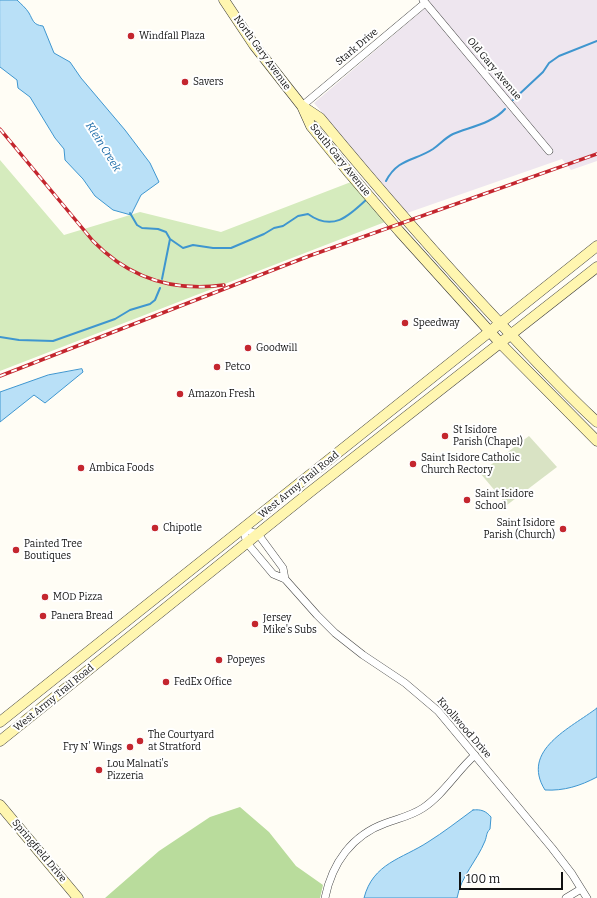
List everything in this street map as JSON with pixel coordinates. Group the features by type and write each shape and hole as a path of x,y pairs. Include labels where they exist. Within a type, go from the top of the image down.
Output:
{"main road":[{"name":"North Gary Avenue","path":"224,0 254,45 302,106"},
{"name":"South Gary Avenue","path":"302,106 320,118 407,221 512,336 597,422"},
{"name":"South Gary Avenue","path":"302,106 311,126 399,231 501,344 597,440"},
{"name":"West Army Trail Road","path":"0,722 597,246"},
{"name":"West Army Trail Road","path":"0,741 258,534 512,336 597,267"},
{"name":"Springfield Drive","path":"0,805 78,898"}],"street":[{"name":"Stark Drive","path":"302,106 424,2"},
{"name":"Old Gary Avenue","path":"424,2 549,151"},
{"path":"243,529 258,534"},
{"name":"Knollwood Drive","path":"243,529 247,543 273,574 285,579 335,633 363,655 405,683 438,711 568,868 587,898"},
{"name":"Knollwood Drive","path":"258,534 283,568 285,579"},
{"path":"325,898 336,865 358,838 370,829 424,808 445,788 466,763 475,755"},
{"path":"566,898 581,889"}],"shaded area":[{"path":"428,0 597,0 597,161 571,170 562,159 407,213 314,103 431,3"}],"green space":[{"path":"0,160 64,235 140,212 221,232 351,182 385,222 0,371"},
{"path":"529,436 557,467 507,505 480,473"},
{"path":"240,807 269,832 296,866 323,885 320,898 105,898 159,851 210,817"}],"water":[{"path":"0,0 17,0 26,9 35,23 43,26 54,53 70,62 81,78 125,130 150,163 159,182 141,195 131,215 113,210 95,196 83,179 65,160 64,149 55,138 30,97 18,88 17,80 0,67"},
{"path":"82,369 83,372 45,403 34,395 0,422 0,392 48,375"},
{"path":"597,708 597,777 572,787 559,790 545,790 539,776 539,763 544,752 563,732"},
{"path":"473,810 483,811 491,817 490,829 487,833 482,848 462,883 457,898 364,898 368,886 381,869 434,838"}],"waterway":[{"path":"513,100 543,72 549,63 559,56 597,41"},
{"path":"386,181 401,164 433,149 453,134 494,118 505,109"},
{"path":"170,239 183,248 193,245 213,248 231,248 264,234 274,228 283,226 298,216 308,214 325,222 340,220 354,211 367,199"},
{"name":"Klein Creek","path":"130,213 137,225 142,228 158,229 166,232 170,239 162,279"},
{"name":"Klein Creek","path":"0,337 19,340 53,341 115,319 130,310 150,304 155,300 160,288"}],"railway":[{"path":"0,129 93,241 107,254 137,273 153,280 188,286 205,287 224,285"},
{"path":"0,376 309,256 597,154"}],"place":[{"name":"Windfall Plaza","path":"131,36"},
{"name":"Savers","path":"185,82"},
{"name":"Speedway","path":"405,323"},
{"name":"Goodwill","path":"248,348"},
{"name":"Petco","path":"217,367"},
{"name":"Amazon Fresh","path":"180,394"},
{"name":"St Isidore Parish (Chapel)","path":"445,436"},
{"name":"Saint Isidore Catholic Church Rectory","path":"413,464"},
{"name":"Ambica Foods","path":"81,468"},
{"name":"Saint Isidore School","path":"467,500"},
{"name":"Chipotle","path":"155,528"},
{"name":"Saint Isidore Parish (Church)","path":"563,529"},
{"name":"Painted Tree Boutiques","path":"16,550"},
{"name":"MOD Pizza","path":"45,597"},
{"name":"Panera Bread","path":"43,616"},
{"name":"Jersey Mike's Subs","path":"255,624"},
{"name":"Popeyes","path":"219,660"},
{"name":"FedEx Office","path":"166,682"},
{"name":"The Courtyard at Stratford","path":"140,741"},
{"name":"Fry N' Wings","path":"130,747"},
{"name":"Lou Malnati's Pizzeria","path":"99,770"}]}
